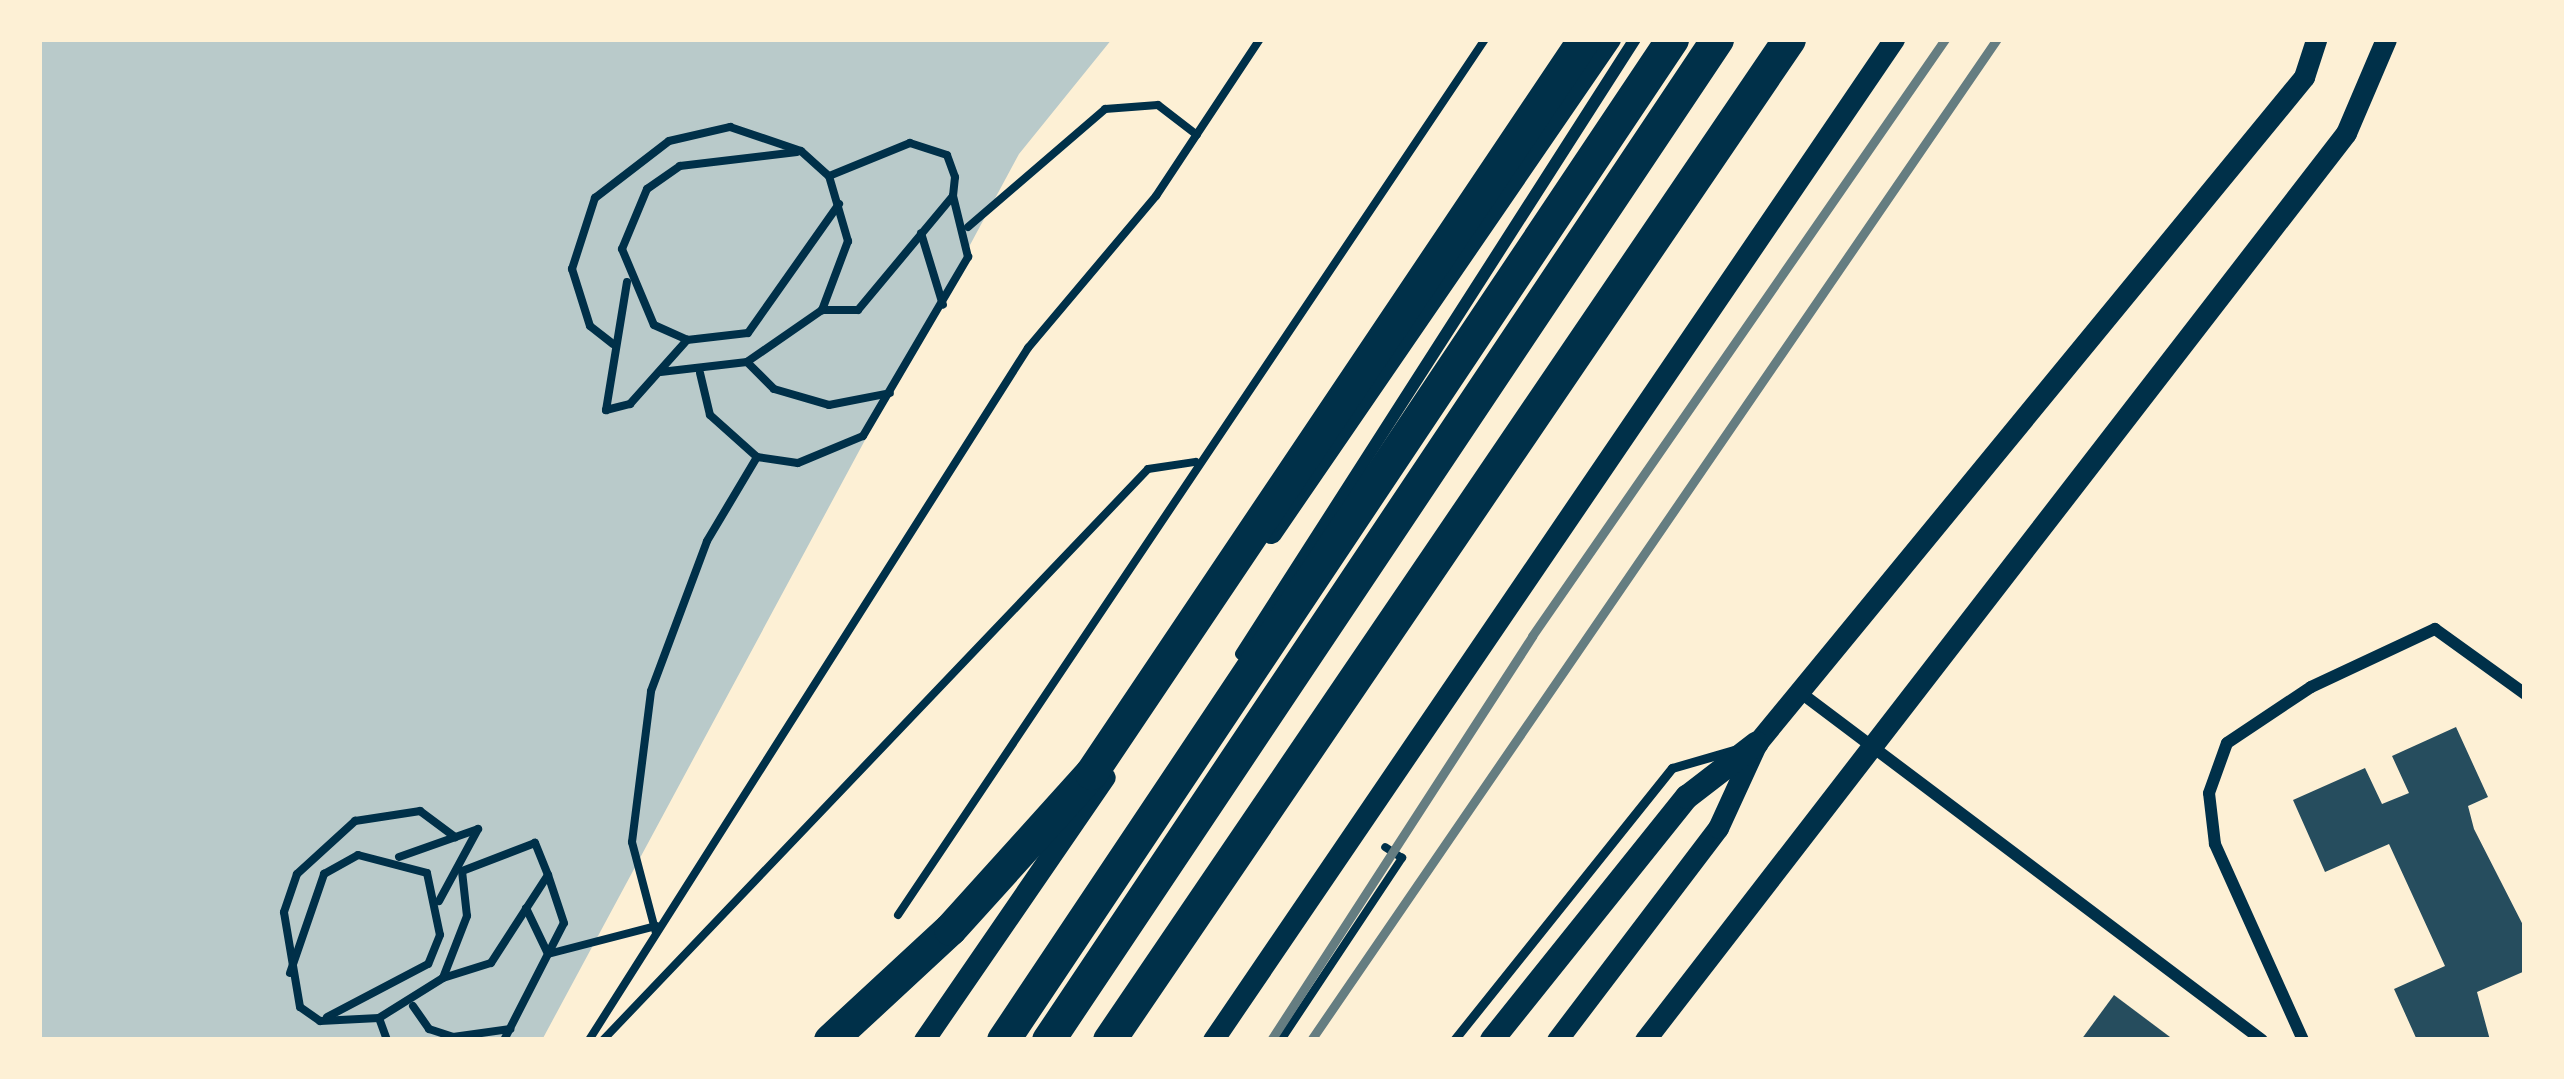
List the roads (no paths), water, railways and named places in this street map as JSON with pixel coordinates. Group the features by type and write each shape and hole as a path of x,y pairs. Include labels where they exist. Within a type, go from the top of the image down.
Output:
{"highway":[{"path":"830,1040 950,929 1090,772 1584,39"},
{"path":"1004,1040 1672,39"},
{"path":"1048,1040 1717,39"},
{"path":"1109,1040 1791,39"}],"main road":[{"path":"1492,1040 1606,889 1687,797 1757,743"}],"street":[{"path":"924,1040 1610,39"},
{"path":"992,1040 1635,39"},
{"path":"1109,1040 1791,39"},
{"path":"1214,1040 1894,39"},
{"path":"1557,1040 1718,828 1757,743 1804,695 2305,77 2316,39"},
{"path":"1645,1040 2346,134 2386,39"},
{"path":"2303,1040 2215,844 2209,794 2227,743 2311,687 2435,629 2525,694"},
{"path":"1804,695 2262,1040"}],"lane":[{"path":"1454,1040 1569,886 1672,767 1757,743"}],"railway":[{"path":"1271,1040 1532,636 1945,39"},
{"path":"1311,1040 1997,39"}]}
